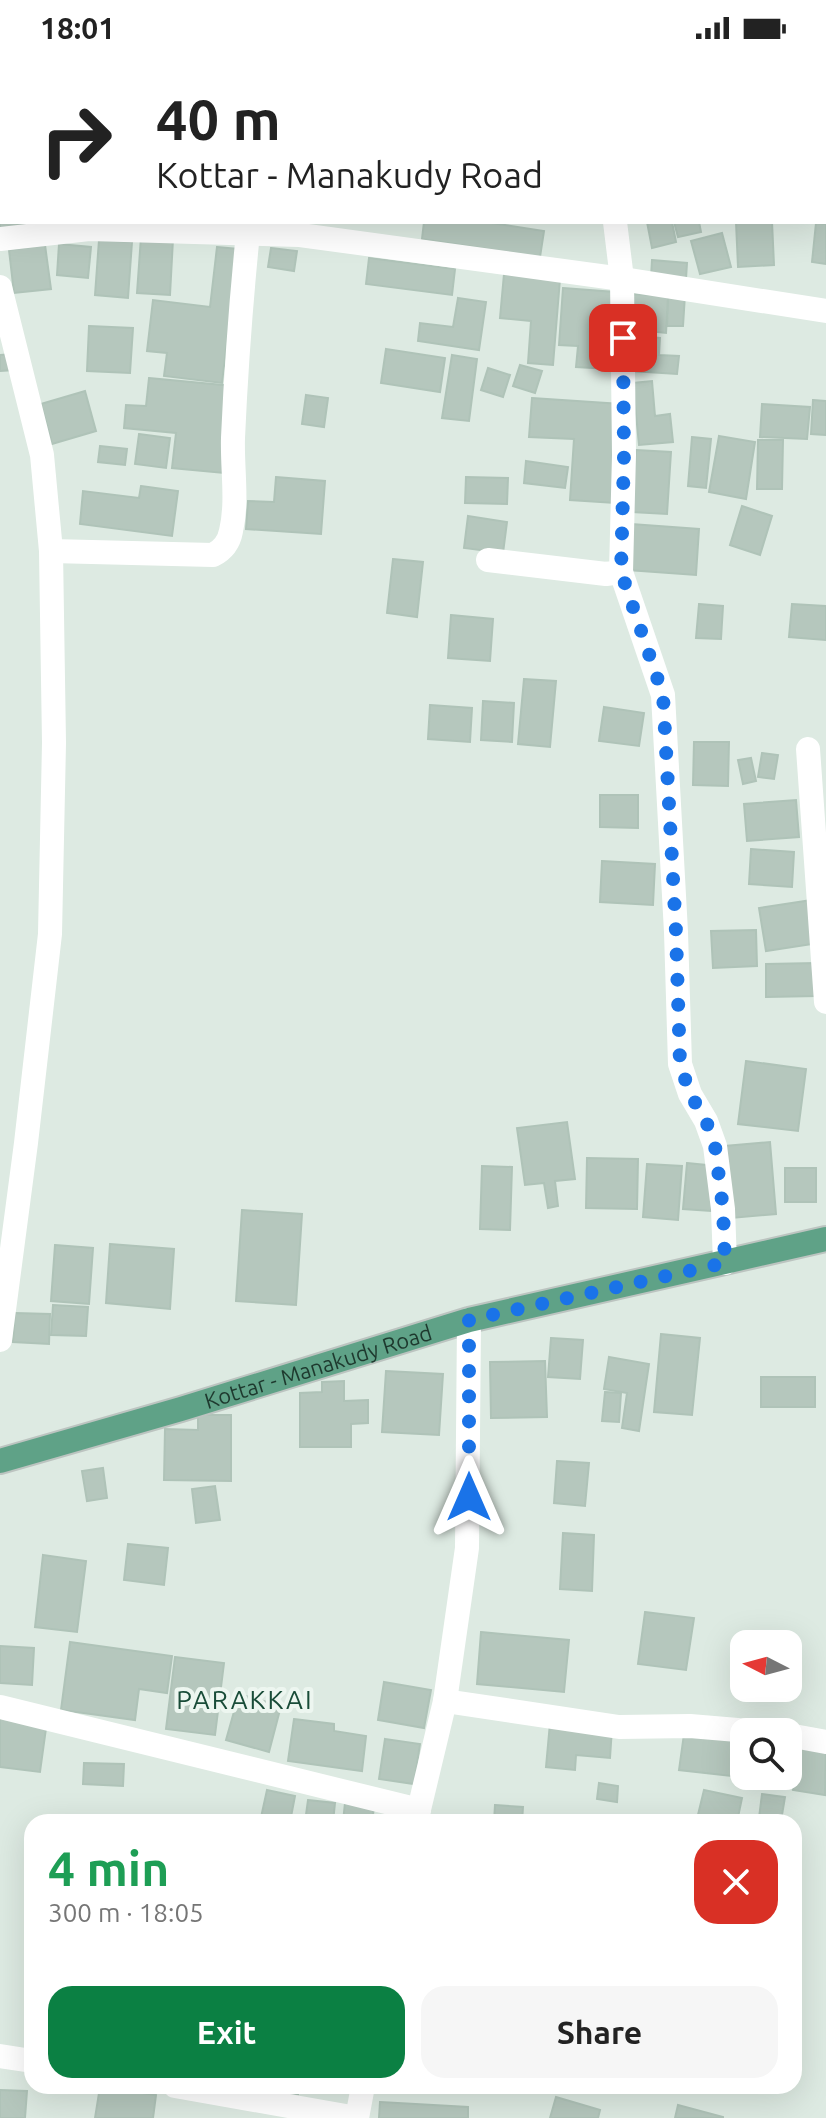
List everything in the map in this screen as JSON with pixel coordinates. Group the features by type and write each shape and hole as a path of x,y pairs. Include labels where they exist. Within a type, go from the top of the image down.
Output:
{"main road":[{"name":"Kottar - Manakudy Road","path":"0,1461 469,1320 826,1239"}],"street":[{"path":"615,224 622,279 624,455 621,572 663,695 680,1064 690,1094 706,1121 715,1146 723,1209 725,1263"},
{"path":"0,239 89,229 300,235 622,279 826,311"},
{"path":"51,551 213,555 226,545 234,517 233,443 238,341 248,233"},
{"path":"0,287 42,455 51,551 54,743 50,934 0,1340"},
{"path":"488,560 583,572 621,572"},
{"path":"808,749 826,1002"},
{"path":"417,1814 445,1701 467,1548 469,1320"},
{"path":"445,1701 619,1727 690,1726 730,1729"},
{"path":"0,1707 409,1814"},
{"path":"802,1738 826,1742"},
{"path":"0,2056 24,2060"},
{"path":"220,2094 357,2118 362,2094"}],"building":[{"path":"0,224 39,224 39,226 0,231"},
{"path":"424,224 498,224 544,231 540,257 422,239"},
{"path":"647,224 672,224 676,242 652,248"},
{"path":"675,224 699,224 701,232 678,237"},
{"path":"736,224 772,224 774,265 738,267"},
{"path":"816,224 826,224 826,264 812,262"},
{"path":"722,233 731,267 700,274 691,241"},
{"path":"141,237 173,239 170,295 137,293"},
{"path":"99,240 132,242 128,298 95,295"},
{"path":"59,244 91,247 88,278 57,275"},
{"path":"45,245 51,289 14,293 9,250"},
{"path":"217,247 238,249 222,383 164,376 167,353 147,351 153,300 210,307"},
{"path":"271,248 297,251 294,271 268,267"},
{"path":"369,258 455,269 452,295 366,284"},
{"path":"652,260 687,263 683,326 667,326 668,296 650,295"},
{"path":"504,274 560,279 553,365 528,363 531,321 500,318"},
{"path":"563,288 615,292 610,369 576,367 578,346 559,345"},
{"path":"633,294 668,296 666,333 630,329"},
{"path":"458,298 486,302 479,350 418,341 420,323 453,327"},
{"path":"89,326 133,328 130,373 87,371"},
{"path":"633,336 660,338 659,355 679,356 677,374 631,371"},
{"path":"386,349 445,358 440,392 381,383"},
{"path":"12,354 14,370 0,371 0,355"},
{"path":"452,355 477,359 469,421 442,418"},
{"path":"520,365 542,371 535,393 513,386"},
{"path":"488,368 510,375 503,397 481,390"},
{"path":"149,378 233,386 224,473 172,468 176,433 124,428 126,405 146,406"},
{"path":"652,381 655,416 670,414 673,442 639,445 633,383"},
{"path":"85,391 96,431 52,444 41,404"},
{"path":"306,395 328,398 324,427 302,424"},
{"path":"532,398 621,404 615,503 570,500 574,439 529,437"},
{"path":"813,400 826,401 826,435 811,434"},
{"path":"762,404 810,407 807,439 760,437"},
{"path":"139,434 170,438 166,468 135,464"},
{"path":"719,436 755,442 746,499 709,492"},
{"path":"692,437 711,439 706,488 688,486"},
{"path":"758,440 783,440 782,489 757,489"},
{"path":"100,446 127,449 125,465 98,462"},
{"path":"636,450 671,452 667,514 632,512"},
{"path":"526,461 568,467 565,488 524,483"},
{"path":"276,477 325,481 321,534 246,529 248,501 274,502"},
{"path":"466,477 508,478 507,504 465,503"},
{"path":"141,486 178,491 172,536 80,524 83,491 139,498"},
{"path":"742,506 772,516 760,555 730,545"},
{"path":"468,516 507,522 503,553 464,548"},
{"path":"631,524 699,529 696,575 628,570"},
{"path":"393,559 423,562 417,617 387,613"},
{"path":"699,604 723,606 721,639 696,638"},
{"path":"792,604 826,606 826,640 789,637"},
{"path":"451,615 493,619 490,661 448,658"},
{"path":"524,679 556,681 550,747 518,744"},
{"path":"483,701 514,703 512,742 481,740"},
{"path":"430,705 472,708 470,742 428,739"},
{"path":"604,707 644,713 639,746 599,741"},
{"path":"694,742 729,742 728,786 693,785"},
{"path":"762,753 778,755 774,779 758,777"},
{"path":"751,758 756,781 743,784 738,760"},
{"path":"600,795 638,795 638,828 600,827"},
{"path":"796,800 799,837 747,841 744,804"},
{"path":"751,849 794,852 792,887 749,884"},
{"path":"602,861 655,864 653,905 600,902"},
{"path":"812,900 819,943 766,951 759,908"},
{"path":"756,930 757,966 713,968 711,931"},
{"path":"816,963 817,996 766,997 766,964"},
{"path":"746,1061 806,1069 798,1131 738,1124"},
{"path":"567,1122 575,1179 555,1181 558,1206 548,1208 544,1183 525,1185 517,1128"},
{"path":"770,1142 776,1214 731,1218 725,1146"},
{"path":"587,1158 638,1159 637,1209 586,1208"},
{"path":"687,1163 716,1166 711,1211 683,1209"},
{"path":"647,1164 682,1166 678,1220 643,1217"},
{"path":"482,1166 512,1167 510,1230 480,1229"},
{"path":"785,1168 816,1168 816,1202 785,1202"},
{"path":"242,1210 302,1214 296,1305 236,1301"},
{"path":"110,1244 174,1249 170,1309 106,1303"},
{"path":"55,1245 93,1248 89,1304 51,1301"},
{"path":"53,1305 88,1307 86,1336 51,1335"},
{"path":"15,1313 50,1314 49,1344 13,1342"},
{"path":"661,1334 700,1338 692,1415 654,1412"},
{"path":"551,1338 583,1340 580,1379 548,1377"},
{"path":"609,1357 649,1364 639,1431 622,1428 627,1393 604,1389"},
{"path":"545,1361 547,1417 491,1418 490,1362"},
{"path":"386,1371 443,1374 439,1435 382,1432"},
{"path":"761,1377 815,1377 815,1407 761,1407"},
{"path":"344,1381 344,1401 368,1400 368,1423 351,1424 351,1447 300,1447 300,1393 322,1392 322,1382"},
{"path":"605,1392 621,1393 619,1422 602,1421"},
{"path":"198,1415 231,1415 231,1481 164,1480 165,1429 198,1430"},
{"path":"557,1461 589,1463 585,1506 554,1503"},
{"path":"103,1468 107,1498 87,1501 82,1471"},
{"path":"215,1486 220,1520 196,1523 192,1489"},
{"path":"563,1533 594,1535 592,1591 560,1589"},
{"path":"128,1544 168,1548 164,1585 124,1580"},
{"path":"43,1555 86,1561 77,1632 35,1627"},
{"path":"645,1612 694,1618 686,1670 638,1664"},
{"path":"481,1632 569,1640 564,1692 477,1684"},
{"path":"70,1642 172,1656 167,1693 139,1689 135,1720 61,1710"},
{"path":"0,1646 34,1648 32,1685 0,1683"},
{"path":"175,1657 224,1663 215,1735 166,1729"},
{"path":"384,1682 431,1690 424,1728 378,1720"},
{"path":"239,1694 281,1706 269,1752 226,1740"},
{"path":"0,1714 47,1721 40,1772 0,1767"},
{"path":"294,1719 334,1724 334,1731 366,1736 362,1771 288,1761"},
{"path":"550,1723 612,1728 610,1758 576,1755 575,1770 546,1767"},
{"path":"684,1734 730,1740 730,1776 679,1770"},
{"path":"385,1739 420,1744 414,1784 379,1779"},
{"path":"802,1741 826,1745 825,1795 793,1790 802,1790"},
{"path":"84,1763 124,1764 123,1786 83,1784"},
{"path":"599,1783 618,1786 617,1802 597,1799"},
{"path":"267,1790 295,1796 292,1814 262,1814"},
{"path":"704,1790 742,1798 739,1814 698,1814"},
{"path":"762,1794 785,1797 782,1814 760,1814"},
{"path":"308,1800 335,1803 334,1814 306,1814"},
{"path":"345,1803 374,1807 373,1814 344,1814"},
{"path":"495,1805 523,1807 523,1814 494,1814"},
{"path":"0,2090 24,2091 27,2094 25,2118 0,2118"},
{"path":"99,2094 156,2095 153,2118 95,2118"},
{"path":"556,2097 600,2110 598,2118 550,2118"},
{"path":"380,2102 468,2107 468,2118 379,2118"},
{"path":"678,2105 723,2117 723,2118 675,2118"}],"district":[{"name":"PARAKKAI","path":"245,1700"}],"route":[{"path":"469,1497 469,1320 725,1263 723,1209 715,1146 706,1121 690,1094 680,1064 663,695 621,572 623,338"}]}
